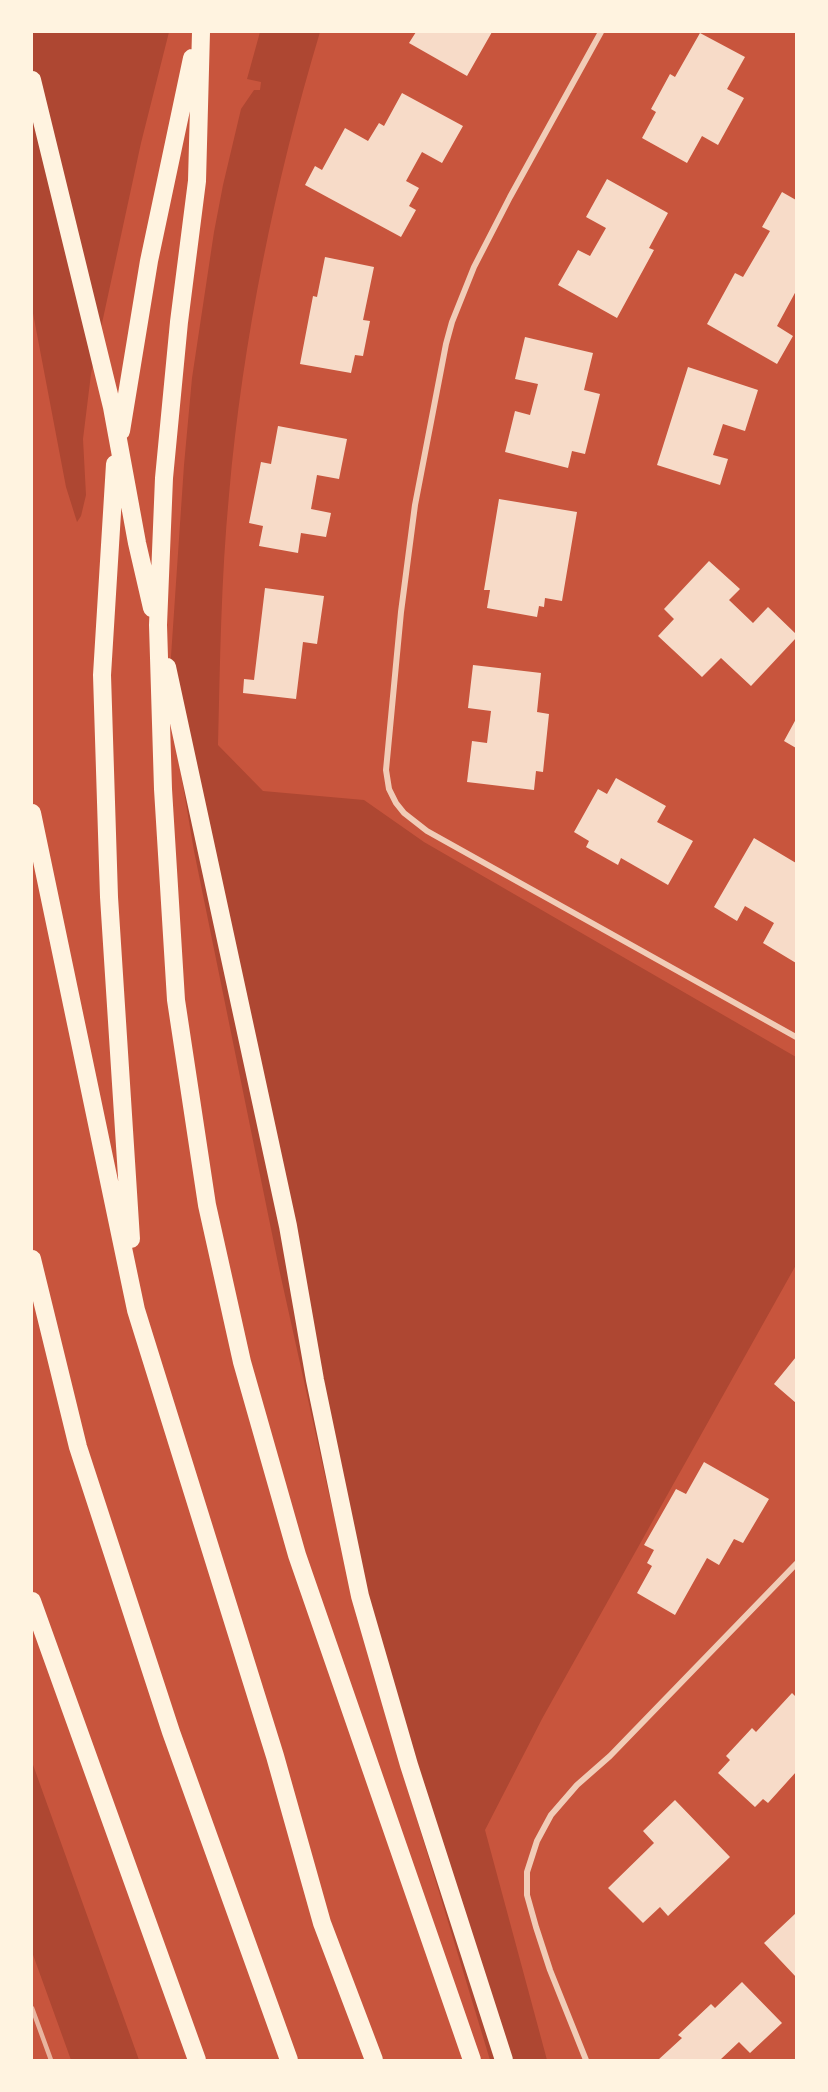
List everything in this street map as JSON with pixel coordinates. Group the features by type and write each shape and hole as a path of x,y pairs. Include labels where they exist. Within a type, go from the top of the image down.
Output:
{"highway":[{"path":"136,1310 109,897 102,675 115,465 148,261 199,32"},
{"path":"199,32 197,181 179,322 164,478 158,625 163,789 176,1000 207,1205 245,1373 297,1555 472,2061"},
{"path":"32,80 112,407 137,543 183,738 288,1226 315,1380 360,1596 413,1776 504,2061"},
{"path":"32,813 136,1310 275,1756 322,1923 374,2061"},
{"path":"32,1259 81,1459 171,1732 289,2061"},
{"path":"32,1601 197,2061"}],"street":[{"path":"601,32 510,196 474,267 449,333 415,505 401,612 386,770 389,789 396,803 415,822 439,838 796,1037"},
{"path":"586,2061 550,1970 527,1895 527,1872 537,1841 551,1815 577,1785 610,1756 796,1564"}],"shaded area":[{"path":"32,32 169,32 141,143 91,374 83,439 86,495 81,516 77,522 66,487 32,308"},
{"path":"260,32 320,32 275,203 243,378 235,436 224,558 218,745 263,791 364,800 424,842 796,1057 796,1265 543,1717 485,1830 547,2060 490,2060 388,1724 331,1503 280,1273 194,851 173,726 170,671 192,378 223,185 241,109 254,90 260,90 261,82 247,79"},
{"path":"32,1762 139,2060 71,2060 32,1952"}],"building":[{"path":"416,32 492,32 467,76 409,43"},
{"path":"700,33 745,57 727,89 744,98 718,145 702,136 687,163 642,138 656,112 651,109 670,74 675,77"},
{"path":"402,93 463,126 442,163 422,152 406,181 419,188 409,206 416,210 401,237 305,185 315,166 322,170 345,128 368,141 379,123 384,126"},
{"path":"607,179 668,213 649,248 654,250 617,318 558,285 578,250 590,256 606,228 586,217"},
{"path":"782,192 796,200 796,291 777,326 793,336 777,364 707,324 735,273 743,277 770,231 762,227"},
{"path":"325,257 374,267 363,320 370,321 363,356 355,355 351,373 300,364 313,296 317,297"},
{"path":"525,337 593,353 584,390 600,394 585,454 572,451 568,468 505,452 515,411 530,415 538,384 515,379"},
{"path":"688,367 758,390 745,431 723,424 713,455 728,459 720,485 657,465"},
{"path":"278,426 347,439 339,479 317,475 311,509 331,513 326,537 301,533 298,553 259,546 263,526 249,523 261,462 271,464"},
{"path":"499,499 577,512 562,601 545,598 544,607 539,606 537,617 487,608 490,590 484,590"},
{"path":"709,561 740,589 729,600 753,623 768,607 796,634 796,638 751,686 721,658 702,677 658,636 674,619 664,609"},
{"path":"265,588 324,596 317,644 303,642 296,699 243,693 244,679 254,680"},
{"path":"473,665 541,673 537,712 549,714 543,772 536,771 534,790 467,782 472,741 487,743 491,711 468,708"},
{"path":"796,719 796,748 784,741"},
{"path":"616,778 666,806 657,822 693,841 668,885 621,858 618,865 586,847 589,841 574,832 598,789 607,794"},
{"path":"754,838 796,863 796,963 763,943 774,923 745,906 737,921 714,907"},
{"path":"796,1357 796,1403 774,1384"},
{"path":"704,1462 769,1499 743,1543 734,1539 719,1565 707,1558 675,1615 637,1593 652,1566 647,1563 654,1550 644,1545 676,1489 686,1494"},
{"path":"792,1693 796,1697 796,1772 768,1803 763,1799 755,1807 718,1773 730,1760 726,1756 752,1728 756,1732"},
{"path":"675,1800 730,1857 668,1916 660,1907 643,1923 608,1888 654,1843 643,1831"},
{"path":"796,1913 796,1977 764,1943"},
{"path":"742,1982 782,2023 750,2053 739,2042 720,2060 658,2060 682,2038 678,2035 711,2004 715,2008"}],"railway":[{"path":"32,2008 51,2060"}]}
